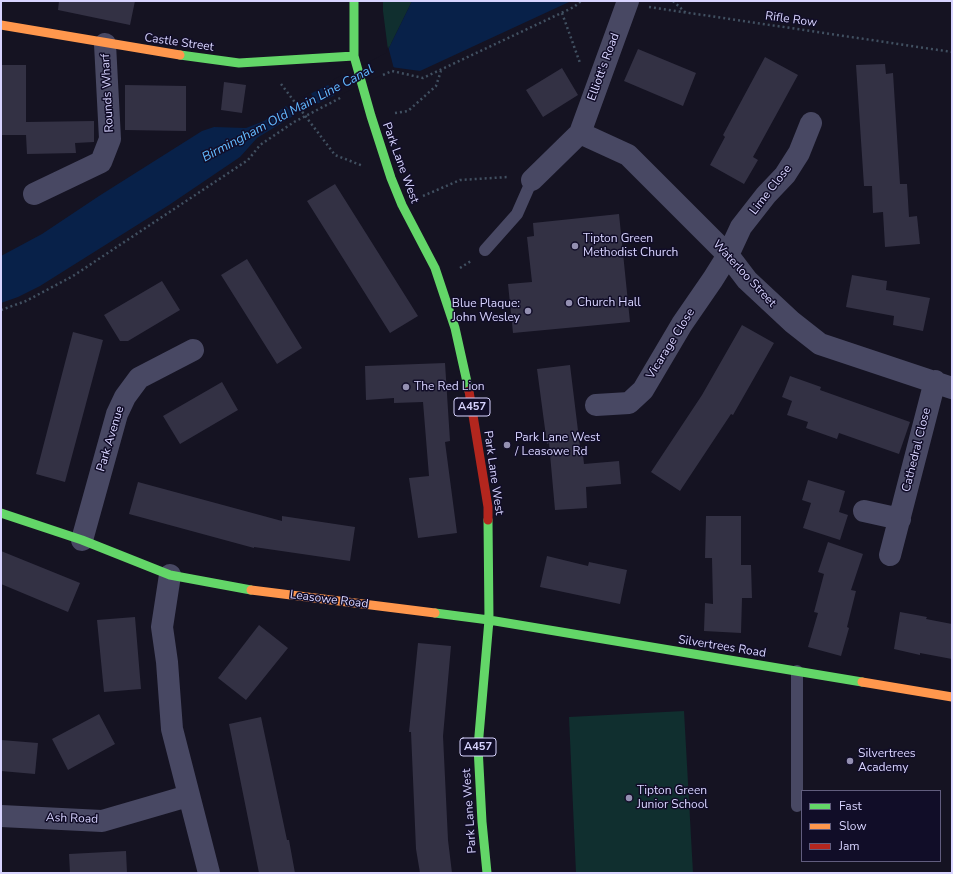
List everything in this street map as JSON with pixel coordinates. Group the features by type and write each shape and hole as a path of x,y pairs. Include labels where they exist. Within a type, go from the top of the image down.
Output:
{"street":[{"name":"Park Lane West","path":"354,1 354,56 391,178 402,205 435,268 455,328 468,386 488,507 489,620 478,747 482,822 487,873"},
{"name":"Elliott's Road","path":"580,133 628,2"},
{"name":"Castle Street","path":"1,25 105,44 239,63 354,56"},
{"name":"Rounds Wharf","path":"34,194 101,162 110,139 105,44"},
{"name":"Lime Close","path":"728,255 741,227 766,195 786,175 799,152 811,123"},
{"path":"532,180 580,133"},
{"name":"Waterloo Street","path":"580,133 628,155 728,255 747,280 792,322 820,344 943,385"},
{"name":"Vicarage Close","path":"596,405 629,403 643,390 682,324 714,279 728,255"},
{"name":"Park Avenue","path":"82,540 117,414 126,397 139,378 193,350"},
{"name":"Cathedral Close","path":"890,555 943,385"},
{"path":"864,511 900,519"},
{"name":"Leasowe Road","path":"1,513 82,540 170,575 248,590 489,620"},
{"path":"170,575 162,627 167,662 172,729 209,873"},
{"name":"Silvertrees Road","path":"489,620 952,697"},
{"name":"Ash Road","path":"1,816 102,820 188,796"}],"lane":[{"path":"485,250 517,214 532,180"},
{"path":"797,671 797,806"}],"path":[{"path":"392,71 423,78 562,13 574,7 581,1"},
{"path":"673,1 686,13"},
{"name":"Rifle Row","path":"628,2 686,13 952,52"},
{"path":"562,13 580,63"},
{"path":"264,62 335,155"},
{"path":"394,113 408,111 436,86 441,70"},
{"path":"1,310 26,301 73,276 248,160 260,145 294,122"},
{"path":"402,205 460,180 520,176 532,180"},
{"path":"440,284 485,250"}],"green space":[{"path":"383,1 412,1 388,50 383,11"},
{"path":"684,711 693,873 576,873 569,717"}],"water":[{"name":"Birmingham Old Main Line Canal","path":"412,1 569,2 420,71 391,67 293,116 257,138 240,157 169,205 40,286 18,297 1,303 1,256 42,234 202,131 214,127 246,128 264,121 286,106 388,55 388,50"}],"pier":[{"path":"388,46 394,69 336,97 327,83 386,53"},
{"path":"310,92 319,106 296,117 286,106"}],"building":[{"path":"59,1 135,1 130,25 58,10"},
{"path":"638,49 696,73 683,106 624,81"},
{"path":"765,57 798,75 753,157 758,160 744,184 710,165 725,137 723,135"},
{"path":"885,64 886,74 893,73 900,184 907,184 909,217 917,216 920,244 885,247 883,212 873,213 872,186 864,186 856,65"},
{"path":"1,65 26,65 26,122 94,121 94,142 75,143 76,153 27,154 26,135 1,135"},
{"path":"562,68 578,95 543,117 526,90"},
{"path":"224,82 246,85 242,113 221,110"},
{"path":"125,85 186,86 186,131 125,130"},
{"path":"335,184 418,316 390,333 307,201"},
{"path":"619,214 630,322 513,333 508,284 532,282 527,237 534,236 533,223"},
{"path":"247,259 302,348 277,364 221,275"},
{"path":"852,275 887,281 886,290 930,298 923,331 893,325 894,316 846,307"},
{"path":"162,281 180,310 128,341 120,341 104,315"},
{"path":"742,325 774,343 733,415 731,414 680,491 651,472 702,395"},
{"path":"73,332 103,340 65,482 36,474"},
{"path":"445,363 450,441 445,442 457,533 418,538 409,478 429,476 423,402 394,403 394,398 366,400 365,366"},
{"path":"570,365 580,447 582,447 584,464 619,461 621,484 586,487 587,508 555,510 549,443 547,444 537,369"},
{"path":"790,376 821,387 820,390 910,422 899,454 839,433 837,439 806,428 808,422 787,415 792,401 782,397"},
{"path":"222,382 238,410 180,444 163,416"},
{"path":"808,480 845,491 839,512 848,515 840,540 803,528 811,503 802,500"},
{"path":"138,482 282,521 282,516 355,527 350,561 254,548 129,514"},
{"path":"706,516 741,516 741,565 751,565 752,598 742,598 741,633 704,631 705,603 713,604 712,558 705,558"},
{"path":"828,542 863,554 851,590 856,591 847,627 849,628 841,656 808,647 818,613 814,612 824,574 818,572"},
{"path":"1,551 80,583 68,612 1,584"},
{"path":"547,556 588,566 589,562 627,570 620,604 540,587"},
{"path":"900,612 952,624 952,659 920,653 920,655 894,649"},
{"path":"135,617 141,689 104,692 97,620"},
{"path":"259,625 288,648 246,700 218,678"},
{"path":"418,643 451,646 443,736 448,840 452,873 420,873 416,849 411,732 409,732"},
{"path":"99,714 115,744 68,770 52,739"},
{"path":"261,717 295,873 259,873 229,724"},
{"path":"1,740 38,743 35,774 1,771"},
{"path":"126,851 127,873 70,873 69,854"}],"traffic: fast":[{"path":"354,1 354,56 371,116 391,178 402,205 435,268 455,328 469,391"},
{"path":"180,55 239,63 354,56"},
{"path":"1,513 82,540 170,575 251,590"},
{"path":"487,873 482,822 478,747 489,620 488,520"},
{"path":"435,613 489,620 862,682"}],"traffic: slow":[{"path":"1,25 180,55"},
{"path":"251,590 435,613"},
{"path":"862,682 952,697"}],"traffic: jam":[{"path":"469,391 488,507 488,520"}],"place":[{"name":"Tipton Green Methodist Church","path":"575,246"},
{"name":"Church Hall","path":"569,303"},
{"name":"Blue Plaque: John Wesley","path":"528,311"},
{"name":"The Red Lion","path":"406,387"},
{"name":"Park Lane West / Leasowe Rd","path":"507,445"},
{"name":"Silvertrees Academy","path":"850,761"},
{"name":"Tipton Green Junior School","path":"629,798"}]}
